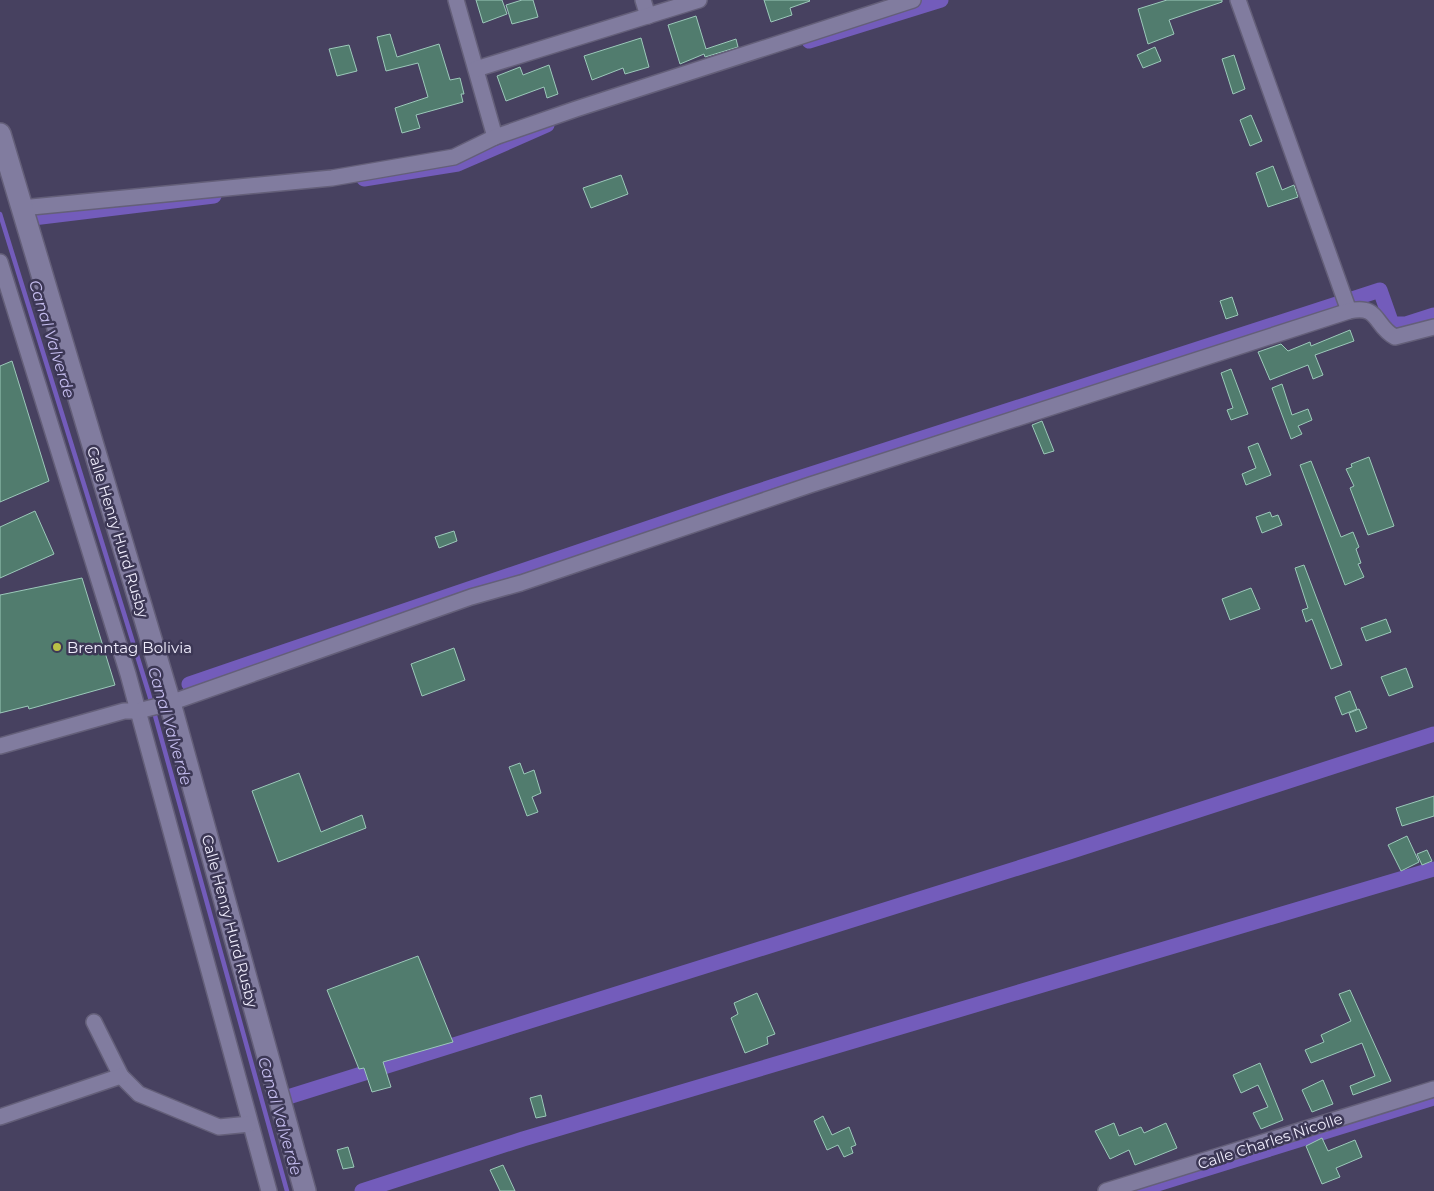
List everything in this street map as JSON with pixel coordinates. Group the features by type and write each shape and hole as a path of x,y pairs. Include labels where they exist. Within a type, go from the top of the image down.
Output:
{"street":[{"path":"456,0 495,137"},
{"path":"644,0 648,16"},
{"path":"476,69 699,0"},
{"path":"21,208 332,178 454,157 495,137 913,0"},
{"path":"1238,0 1349,311"},
{"name":"Calle Henry Hurd Rusby","path":"0,134 154,707 250,1124 269,1191"},
{"name":"Calle Henry Hurd Rusby","path":"0,262 128,674 154,707 305,1191"},
{"path":"0,746 124,711 154,707 471,597 522,583 801,488 1349,311 1360,309 1376,315 1388,334 1395,337 1434,327"},
{"path":"94,1022 121,1076 139,1094 219,1127 250,1124"},
{"path":"0,1117 121,1076"},
{"name":"Calle Charles Nicolle","path":"1106,1191 1434,1089"}],"building":[{"path":"476,0 502,0 507,14 483,23"},
{"path":"522,0 533,0 538,17 512,24 506,5"},
{"path":"764,0 810,1 790,8 792,15 771,22"},
{"path":"1167,0 1222,0 1222,2 1169,20 1174,34 1148,44 1138,9"},
{"path":"696,16 706,49 736,39 738,47 705,57 704,54 680,64 668,25"},
{"path":"390,34 397,57 439,44 450,80 460,78 464,94 461,94 463,102 416,115 420,128 402,133 395,108 428,97 418,63 386,71 377,37"},
{"path":"641,38 649,67 625,74 623,68 592,80 584,56"},
{"path":"349,45 357,71 337,76 329,49"},
{"path":"1155,47 1161,61 1143,68 1137,55"},
{"path":"1234,55 1245,89 1233,94 1222,59"},
{"path":"549,65 558,94 547,98 544,87 506,101 497,76 520,67 523,75"},
{"path":"1251,115 1262,141 1250,146 1240,120"},
{"path":"1273,166 1282,190 1294,185 1298,197 1268,207 1256,173"},
{"path":"621,175 628,194 591,208 583,188"},
{"path":"1232,297 1238,315 1226,319 1220,301"},
{"path":"1350,330 1354,341 1315,355 1323,375 1313,379 1308,365 1270,380 1258,352 1281,344 1288,351 1310,342 1311,346"},
{"path":"12,361 49,481 0,502 0,366"},
{"path":"1231,369 1248,414 1231,420 1227,410 1233,408 1221,373"},
{"path":"1282,384 1292,415 1308,409 1312,420 1298,426 1302,434 1291,439 1272,388"},
{"path":"1042,421 1054,451 1044,454 1032,425"},
{"path":"1258,443 1271,475 1246,485 1242,474 1256,468 1248,447"},
{"path":"1369,457 1394,526 1368,535 1350,488 1354,486 1346,469 1352,467 1351,464"},
{"path":"1311,461 1341,537 1353,532 1359,547 1356,549 1361,563 1358,564 1364,577 1345,585 1300,465"},
{"path":"35,511 54,554 0,578 0,527"},
{"path":"1270,512 1272,517 1278,515 1282,525 1262,533 1256,517"},
{"path":"454,531 457,541 439,548 435,537"},
{"path":"1304,565 1342,665 1331,669 1312,619 1306,622 1302,610 1308,608 1295,568"},
{"name":"Brenntag Bolivia","path":"82,578 115,685 29,709 28,706 0,713 0,595"},
{"path":"1251,588 1260,609 1230,620 1222,599"},
{"path":"1386,619 1391,632 1366,641 1361,628"},
{"path":"454,648 465,680 422,696 411,664"},
{"path":"1406,668 1413,687 1389,696 1381,677"},
{"path":"1350,691 1357,709 1342,715 1335,697"},
{"path":"1359,709 1367,728 1356,732 1349,713"},
{"path":"520,763 524,774 534,770 541,793 532,797 538,812 527,816 509,767"},
{"path":"299,773 321,832 362,815 366,828 278,862 252,791"},
{"path":"1434,796 1434,816 1402,826 1396,808"},
{"path":"1407,836 1419,862 1401,871 1388,845"},
{"path":"1427,850 1432,861 1422,865 1417,854"},
{"path":"418,956 453,1042 383,1062 391,1087 372,1092 364,1068 359,1069 327,990"},
{"path":"1350,990 1391,1081 1353,1095 1350,1086 1375,1076 1362,1043 1311,1063 1305,1050 1324,1042 1321,1035 1351,1021 1339,994"},
{"path":"757,993 775,1034 767,1037 768,1044 745,1053 731,1018 738,1014 734,1003"},
{"path":"1260,1063 1283,1120 1261,1129 1253,1113 1268,1107 1258,1085 1241,1093 1233,1075"},
{"path":"1323,1080 1333,1104 1312,1112 1302,1090"},
{"path":"541,1095 546,1116 536,1118 530,1098"},
{"path":"823,1116 832,1135 849,1127 856,1145 851,1147 853,1153 844,1157 838,1145 827,1150 814,1121"},
{"path":"1114,1123 1119,1136 1141,1127 1144,1133 1166,1123 1177,1148 1135,1165 1129,1150 1110,1159 1095,1131"},
{"path":"1322,1138 1328,1151 1355,1140 1362,1157 1336,1168 1340,1177 1322,1184 1306,1146"},
{"path":"348,1147 354,1167 343,1169 337,1150"},
{"path":"503,1165 515,1191 500,1191 490,1170"}],"waterway":[{"path":"809,41 941,0"},
{"path":"364,179 458,164 547,125"},
{"path":"33,218 214,196"},
{"name":"Canal Valverde","path":"0,214 149,694 287,1191"},
{"path":"189,684 731,500 1380,290 1392,324 1406,324 1434,315"},
{"path":"288,1097 1069,852 1434,734"},
{"path":"362,1191 523,1139 1434,869"},
{"path":"1135,1191 1434,1098"}],"place":[{"name":"Brenntag Bolivia","path":"57,647"}]}
